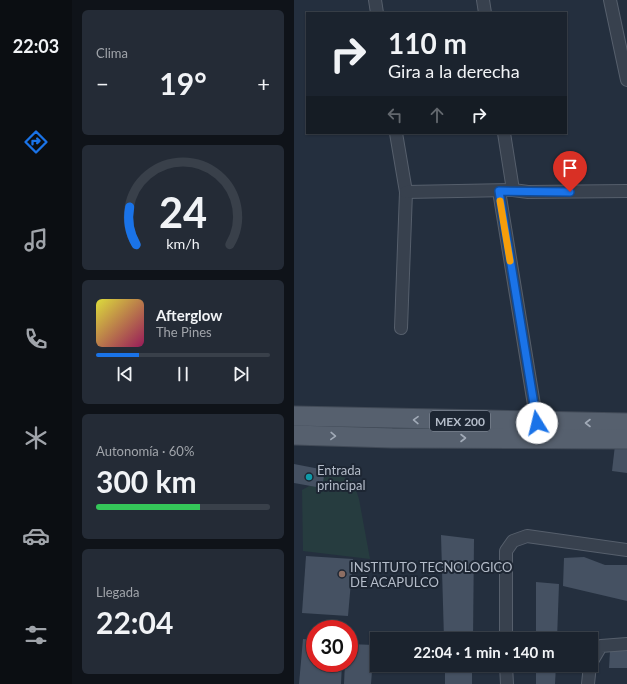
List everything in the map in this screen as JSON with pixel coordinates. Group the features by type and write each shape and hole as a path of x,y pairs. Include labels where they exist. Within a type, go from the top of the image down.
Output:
{"main road":[{"name":"MEX 200","path":"294,416 537,423 627,423"},
{"name":"MEX 200","path":"294,435 392,438 627,439"}],"street":[{"path":"375,0 377,12"},
{"path":"483,0 485,12"},
{"path":"610,0 627,80"},
{"path":"396,134 406,192 401,328"},
{"path":"504,134 513,190"},
{"path":"406,192 513,190 528,192 627,191"},
{"path":"499,191 537,423"},
{"path":"506,632 506,551 513,541 527,536 627,550"},
{"path":"598,651 601,646 627,644"},
{"path":"506,672 507,684"},
{"path":"588,684 590,672"}],"green space":[{"path":"333,473 353,481 359,499 370,559 303,551 302,490"}],"building":[{"path":"615,445 627,447 627,473 612,471"},
{"name":"Entrada principal","path":"294,464 325,470 322,488 294,483"},
{"path":"441,535 474,539 473,632 444,632"},
{"path":"306,556 353,559 348,616 302,613"},
{"path":"584,557 605,565 627,565 627,601 563,586 564,558"},
{"path":"536,582 559,584 557,632 536,632"},
{"path":"303,639 306,639 306,672 342,672 341,684 299,684"},
{"path":"358,644 370,645 370,672 372,672 371,684 344,684 345,672 358,672"},
{"path":"627,648 627,668 609,668 610,651"},
{"path":"445,672 472,672 472,684 445,684"},
{"path":"536,672 556,672 555,684 536,684"}],"slow traffic":[{"path":"500,201 510,261"}],"place":[{"name":"Entrada principal","path":"309,477"},
{"name":"INSTITUTO TECNOLOGICO DE ACAPULCO","path":"342,574"}],"route":[{"path":"537,423 499,191 570,192"}]}
